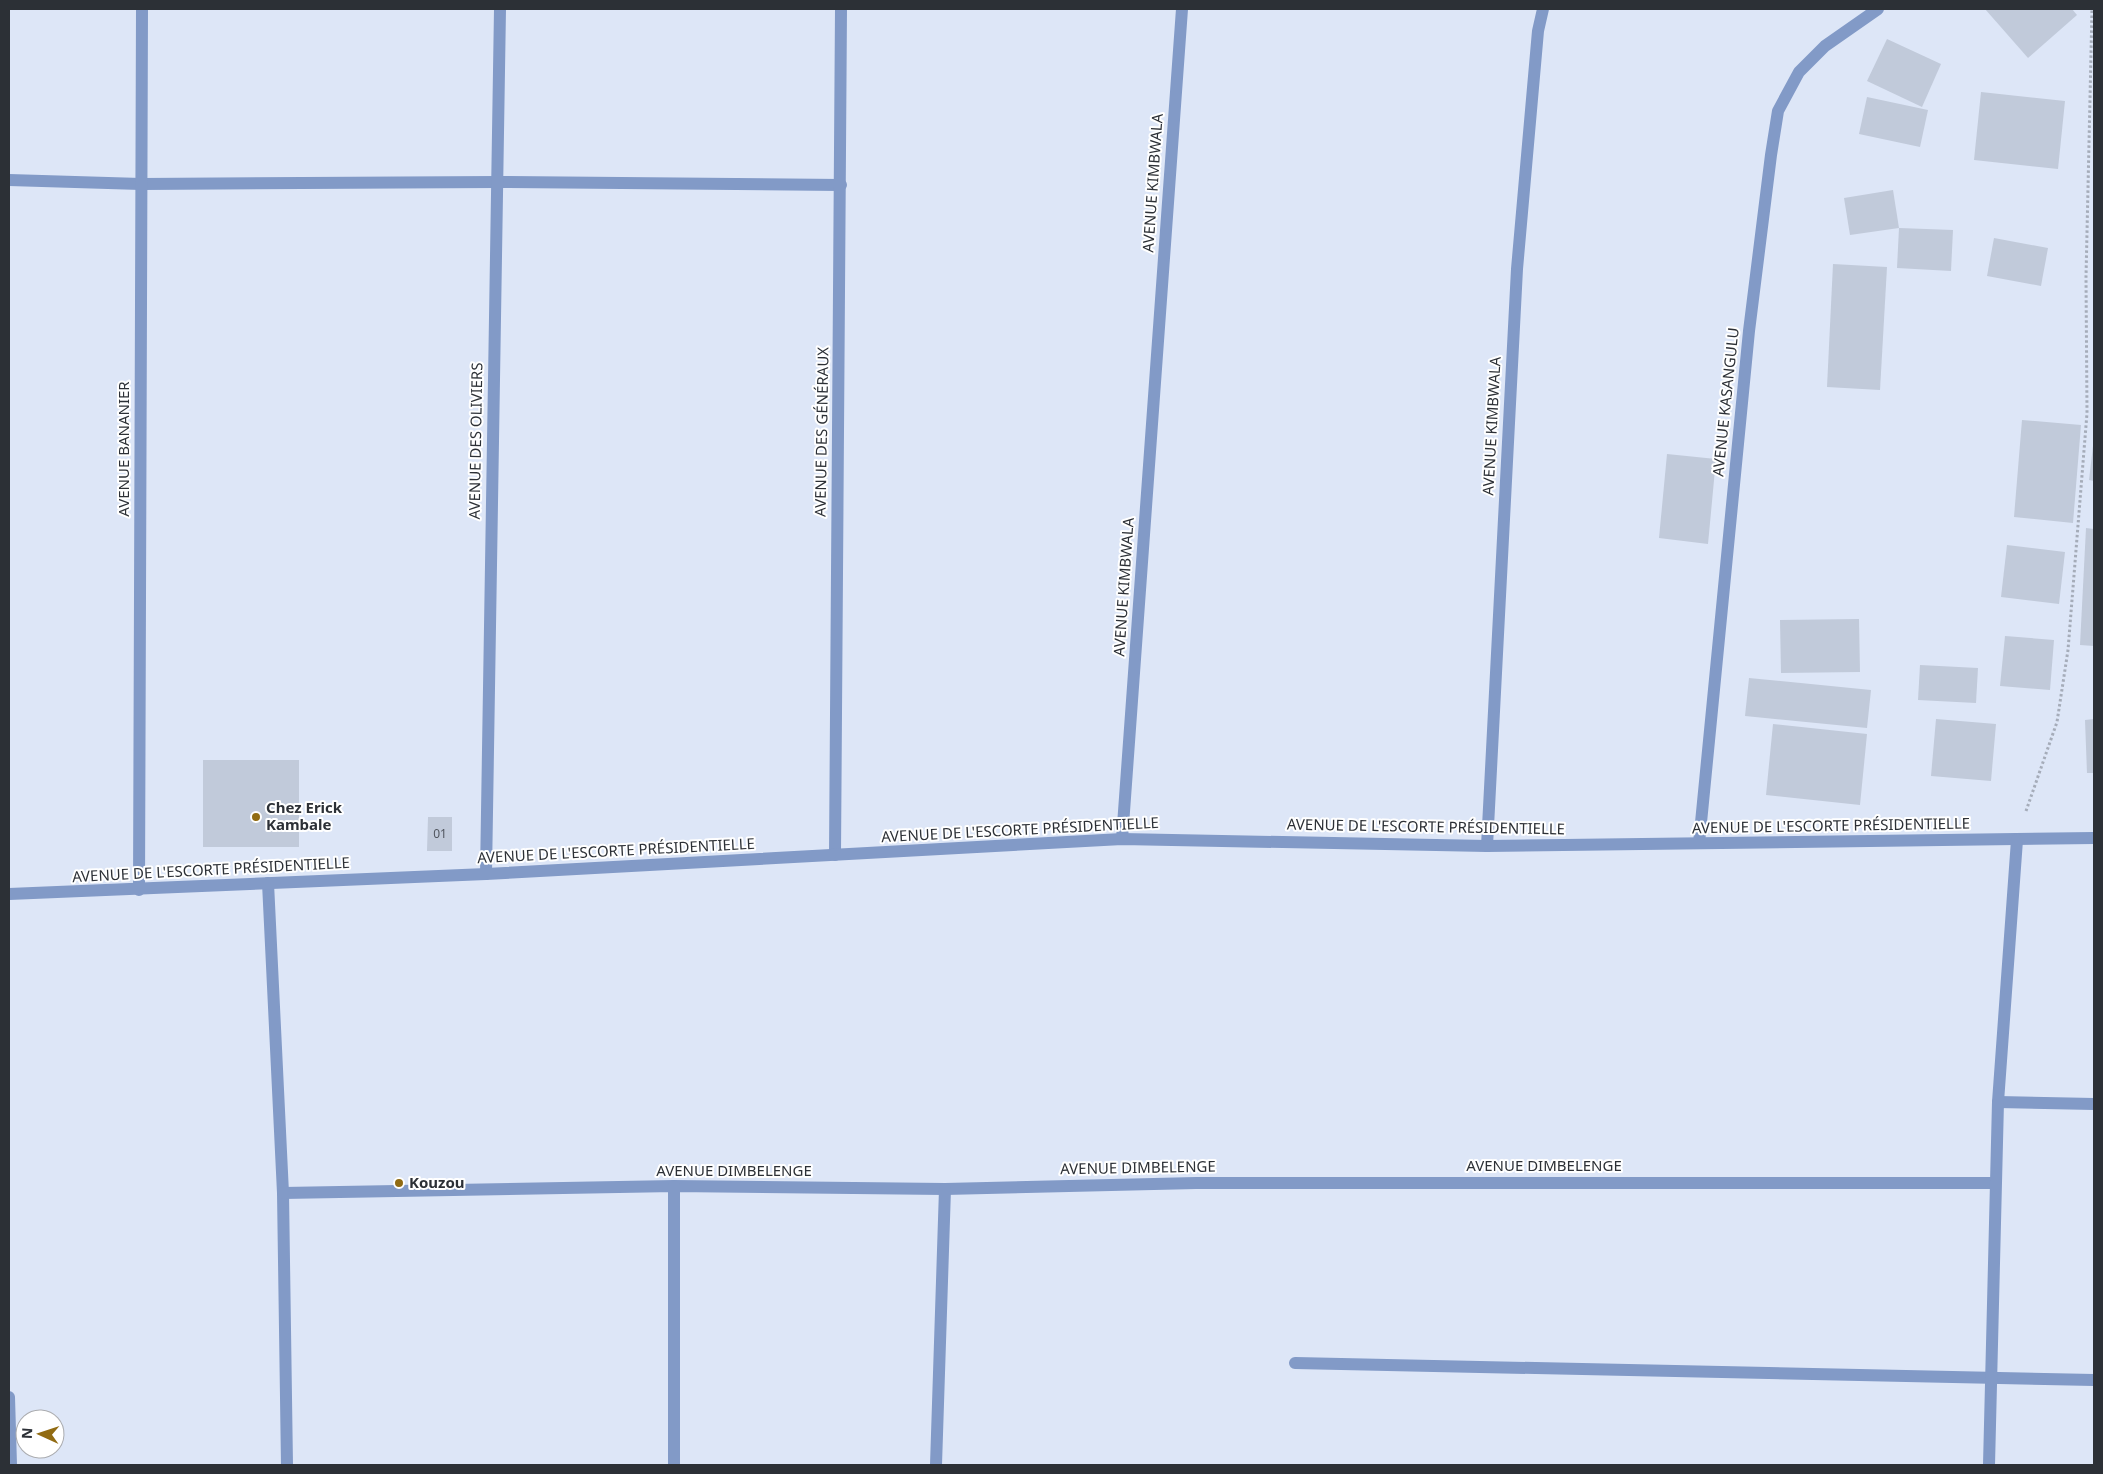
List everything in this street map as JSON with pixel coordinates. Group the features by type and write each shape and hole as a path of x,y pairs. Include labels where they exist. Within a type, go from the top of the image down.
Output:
{"street":[{"name":"AVENUE BANANIER","path":"138,890 142,9"},
{"name":"AVENUE DES OLIVIERS","path":"486,874 500,9"},
{"name":"AVENUE DES GÉNÉRAUX","path":"835,855 841,9"},
{"name":"AVENUE KIMBWALA","path":"1122,839 1182,9"},
{"name":"AVENUE KIMBWALA","path":"1487,846 1516,268 1538,31 1543,9"},
{"name":"AVENUE KASANGULU","path":"1699,843 1749,331 1778,111 1799,72 1824,46 1878,9"},
{"path":"9,180 141,184 497,182 841,185"},
{"name":"AVENUE DE L'ESCORTE PRÉSIDENTIELLE","path":"9,894 486,874 1122,839 1487,846 2094,838"},
{"path":"1989,1465 1998,1102 2017,840"},
{"path":"268,883 282,1193 287,1465"},
{"path":"1998,1102 2094,1104"},
{"name":"AVENUE DIMBELENGE","path":"282,1193 674,1186 945,1189 1196,1183 1995,1183"},
{"path":"674,1186 674,1465"},
{"path":"936,1465 945,1189"},
{"path":"1295,1363 2094,1380"},
{"path":"9,1397 11,1465"}],"path":[{"path":"2017,840 2057,722 2068,650 2087,413 2086,277 2092,9"}],"building":[{"path":"1985,9 2072,9 2077,15 2028,58"},
{"path":"1887,39 1941,64 1922,107 1867,81"},
{"path":"1981,92 2065,101 2058,169 1974,160"},
{"path":"1867,97 1928,110 1920,147 1859,134"},
{"path":"1893,190 1899,228 1850,235 1844,198"},
{"path":"1899,228 1953,230 1951,271 1897,268"},
{"path":"1994,238 2048,248 2041,286 1987,276"},
{"path":"1833,264 1887,267 1880,390 1827,387"},
{"path":"2022,420 2081,425 2073,523 2014,517"},
{"path":"2094,446 2094,481 2089,480"},
{"path":"1667,454 1716,459 1708,544 1659,538"},
{"path":"2086,528 2094,529 2094,646 2080,645"},
{"path":"2007,545 2065,552 2059,604 2001,597"},
{"path":"1859,619 1860,672 1781,673 1780,620"},
{"path":"2005,636 2054,640 2050,690 2000,686"},
{"path":"1920,665 1978,668 1976,703 1918,700"},
{"path":"1749,678 1871,690 1867,728 1745,716"},
{"path":"1936,719 1996,724 1991,781 1931,776"},
{"path":"2094,719 2094,773 2087,773 2085,720"},
{"path":"1773,724 1867,734 1860,805 1766,795"},
{"path":"203,760 299,760 299,847 203,847"},
{"path":"428,817 452,817 452,851 427,851"}],"place":[{"name":"Chez Erick Kambale","path":"256,817"},
{"name":"Kouzou","path":"399,1183"}]}
